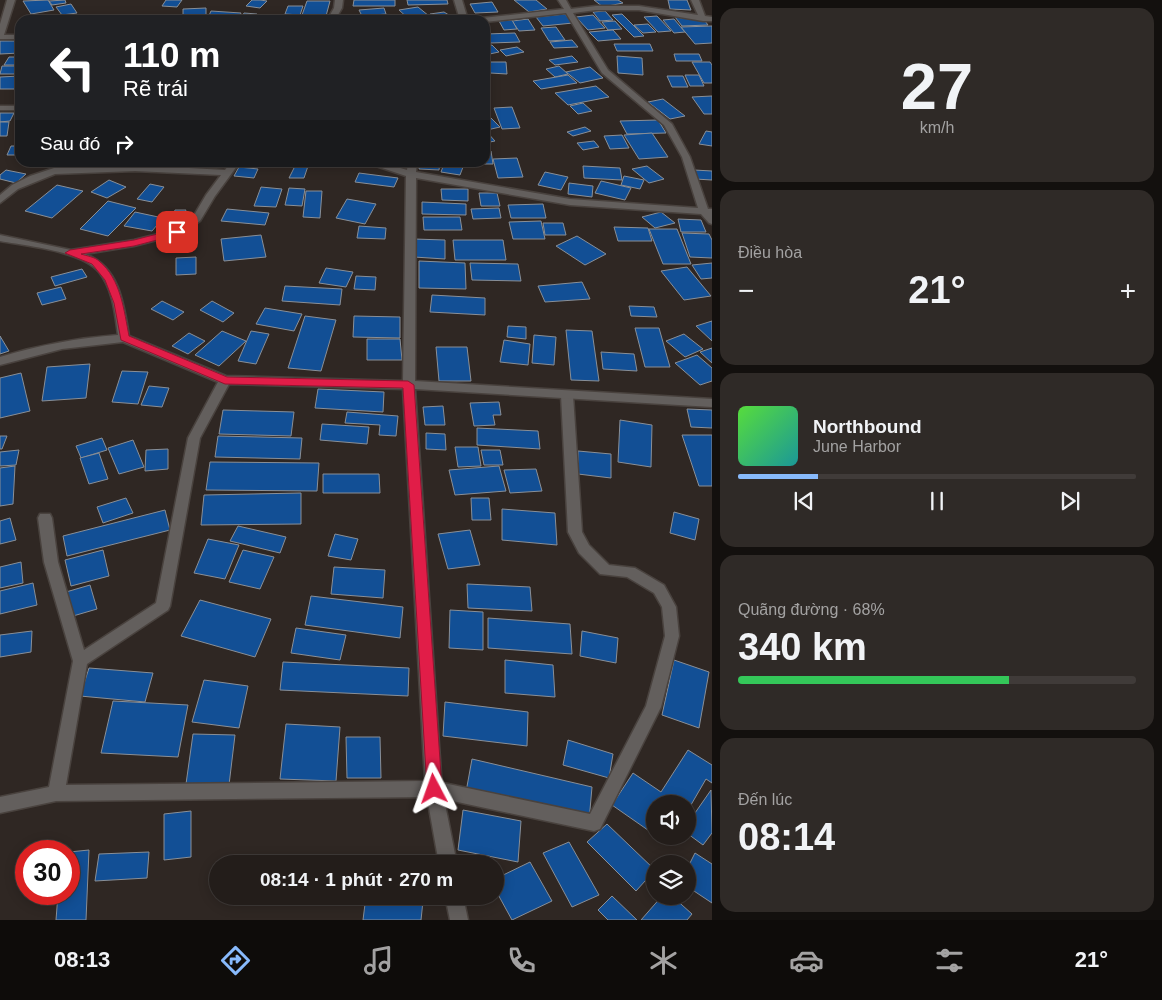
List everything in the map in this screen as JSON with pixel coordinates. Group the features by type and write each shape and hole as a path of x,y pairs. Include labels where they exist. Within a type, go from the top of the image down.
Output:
{"street":[{"path":"11,0 0,36 15,37"},
{"path":"334,15 338,8 339,0"},
{"path":"458,0 462,15"},
{"path":"562,0 605,70 668,124 686,157 712,221"},
{"path":"695,0 702,19"},
{"path":"490,19 567,11 639,8 712,19"},
{"path":"0,108 15,108"},
{"path":"0,200 15,187 56,167 135,168 228,173"},
{"path":"70,253 134,243 177,232 197,219 211,195 232,167"},
{"path":"386,167 411,174 570,202 708,212"},
{"path":"412,167 408,385 434,789 446,855"},
{"path":"0,238 70,253 96,262 109,280 118,303 124,338"},
{"path":"0,361 30,351 87,340 124,338 225,380 408,385 712,403"},
{"path":"80,661 163,606 194,438 225,380"},
{"path":"0,806 56,794 434,789 594,823 653,707 672,636 669,608 658,589 630,572 605,570 584,549 575,532 567,395"},
{"path":"45,518 51,562 80,661 56,794"},
{"path":"456,905 459,920"}],"building":[{"path":"48,0 54,10 31,14 23,1"},
{"path":"65,0 66,3 52,5 49,1"},
{"path":"166,0 182,0 177,7 162,6"},
{"path":"252,0 267,1 260,8 246,6"},
{"path":"354,0 395,0 395,6 353,6"},
{"path":"407,0 447,0 448,4 408,5"},
{"path":"514,0 536,0 547,9 529,12"},
{"path":"594,0 618,0 623,3 603,7"},
{"path":"668,0 687,0 691,10 670,9"},
{"path":"307,1 330,1 326,15 302,15"},
{"path":"492,2 498,12 475,13 470,4"},
{"path":"71,4 77,13 62,15 56,7"},
{"path":"288,6 303,6 300,15 285,14"},
{"path":"418,7 428,15 404,15 399,10"},
{"path":"206,8 206,15 183,15 183,9"},
{"path":"384,8 386,14 362,15 359,10"},
{"path":"211,11 241,13 240,15 209,15"},
{"path":"605,11 613,20 600,21 593,12"},
{"path":"444,12 449,15 431,15 430,14"},
{"path":"244,13 257,14 256,15 243,15"},
{"path":"565,14 573,23 543,26 536,17"},
{"path":"622,14 644,36 634,37 612,15"},
{"path":"593,15 605,28 588,30 576,17"},
{"path":"657,16 671,31 658,32 644,17"},
{"path":"675,17 705,21 708,25 682,26"},
{"path":"528,19 535,30 519,31 512,21"},
{"path":"674,19 685,32 674,33 663,20"},
{"path":"512,20 517,29 504,30 499,21"},
{"path":"615,21 622,29 608,30 602,22"},
{"path":"648,24 656,32 643,33 634,25"},
{"path":"712,26 712,43 695,44 681,27"},
{"path":"556,27 565,40 549,41 541,28"},
{"path":"613,30 621,39 598,41 589,32"},
{"path":"515,33 520,42 490,43 490,34"},
{"path":"572,40 578,47 554,48 550,42"},
{"path":"0,41 15,41 15,53 0,54"},
{"path":"614,44 650,44 653,51 617,51"},
{"path":"490,45 492,45 499,52 490,54"},
{"path":"517,47 524,52 506,56 500,50"},
{"path":"674,54 699,54 702,61 676,61"},
{"path":"572,56 578,62 555,65 549,60"},
{"path":"617,56 642,58 643,75 618,73"},
{"path":"9,57 15,57 15,65 4,65"},
{"path":"490,62 506,62 507,74 490,73"},
{"path":"692,62 710,62 712,65 712,83 704,83"},
{"path":"2,66 15,66 15,74 0,74"},
{"path":"559,66 568,74 555,77 546,69"},
{"path":"590,67 603,78 580,83 566,72"},
{"path":"568,75 577,83 541,89 533,81"},
{"path":"685,75 699,75 704,86 690,86"},
{"path":"15,76 15,89 0,89 0,77"},
{"path":"667,76 683,76 688,87 672,87"},
{"path":"596,86 609,97 568,105 555,93"},
{"path":"712,96 712,114 704,114 692,97"},
{"path":"663,99 685,116 670,119 648,102"},
{"path":"583,103 592,111 578,114 570,106"},
{"path":"512,107 520,128 502,129 494,108"},
{"path":"0,113 14,113 10,121 0,122"},
{"path":"490,117 500,127 490,129"},
{"path":"658,120 666,133 627,134 620,121"},
{"path":"0,122 9,122 7,136 0,136"},
{"path":"585,127 591,131 573,136 567,132"},
{"path":"706,131 712,132 712,146 699,144"},
{"path":"652,133 668,157 639,159 624,135"},
{"path":"622,135 629,148 610,149 604,136"},
{"path":"490,136 495,141 490,142"},
{"path":"594,141 599,147 583,150 577,143"},
{"path":"11,146 15,146 15,155 7,155"},
{"path":"490,151 491,151 493,164 490,164"},
{"path":"517,158 523,177 498,178 493,159"},
{"path":"583,166 620,168 622,180 584,178"},
{"path":"647,166 664,179 649,183 632,169"},
{"path":"239,167 258,169 254,178 234,176"},
{"path":"294,167 308,167 304,178 289,178"},
{"path":"419,167 439,167 439,170 419,169"},
{"path":"443,167 463,167 460,175 441,172"},
{"path":"6,170 26,174 16,183 0,179 0,175"},
{"path":"694,170 712,171 712,180 695,179"},
{"path":"545,172 568,177 561,190 538,185"},
{"path":"359,173 398,178 394,187 355,182"},
{"path":"624,176 644,180 640,189 621,185"},
{"path":"109,180 126,187 107,198 91,192"},
{"path":"601,181 631,188 625,200 595,193"},
{"path":"569,183 593,186 592,197 568,194"},
{"path":"150,184 164,187 152,202 137,199"},
{"path":"57,185 83,191 52,218 25,211"},
{"path":"261,187 282,189 276,207 254,206"},
{"path":"289,188 305,189 302,206 285,205"},
{"path":"441,189 468,189 468,201 442,200"},
{"path":"306,191 322,191 320,218 303,217"},
{"path":"479,193 497,193 500,206 481,206"},
{"path":"347,199 376,204 365,224 336,218"},
{"path":"108,201 136,208 108,236 80,229"},
{"path":"422,202 466,204 466,215 422,214"},
{"path":"543,204 546,218 511,218 508,205"},
{"path":"499,208 501,218 473,219 471,209"},
{"path":"227,209 269,213 265,225 221,221"},
{"path":"175,210 186,210 182,222 162,225 172,218"},
{"path":"135,212 163,218 152,231 124,226"},
{"path":"661,212 675,223 655,228 642,217"},
{"path":"423,217 460,217 462,230 424,230"},
{"path":"678,219 701,220 706,232 681,232"},
{"path":"541,221 545,239 513,239 509,222"},
{"path":"543,223 563,223 566,235 545,235"},
{"path":"359,226 386,228 385,239 357,238"},
{"path":"614,227 648,228 652,241 618,241"},
{"path":"649,229 677,229 691,264 663,264"},
{"path":"682,233 709,234 712,240 712,258 690,257"},
{"path":"261,235 266,257 224,261 221,239"},
{"path":"577,236 606,254 585,265 556,246"},
{"path":"414,239 445,240 445,259 414,257"},
{"path":"453,240 503,240 506,260 455,260"},
{"path":"196,257 196,274 176,275 176,258"},
{"path":"419,261 465,263 466,289 419,288"},
{"path":"470,263 518,264 521,281 472,280"},
{"path":"712,263 712,278 701,279 692,265"},
{"path":"687,267 711,296 684,300 661,271"},
{"path":"326,268 353,272 346,287 319,283"},
{"path":"82,269 87,277 55,286 51,277"},
{"path":"356,276 376,277 375,290 354,289"},
{"path":"582,282 590,299 545,302 538,286"},
{"path":"285,286 342,289 340,305 282,301"},
{"path":"61,287 66,299 42,305 37,293"},
{"path":"432,295 485,298 485,315 430,312"},
{"path":"162,301 184,312 173,320 151,309"},
{"path":"212,301 234,313 223,322 200,310"},
{"path":"629,306 654,307 657,317 631,316"},
{"path":"265,308 302,314 294,331 256,324"},
{"path":"305,316 336,320 321,371 288,368"},
{"path":"354,316 400,317 400,338 353,337"},
{"path":"712,321 712,341 696,326"},
{"path":"508,326 526,327 526,339 507,337"},
{"path":"635,328 659,328 670,367 645,367"},
{"path":"566,330 592,331 599,381 571,380"},
{"path":"222,331 246,341 219,366 195,355"},
{"path":"251,331 269,334 256,364 238,361"},
{"path":"189,333 205,341 188,354 172,346"},
{"path":"684,334 703,349 685,357 666,341"},
{"path":"534,335 556,337 554,365 532,363"},
{"path":"0,336 9,351 0,354"},
{"path":"367,339 400,339 402,360 367,360"},
{"path":"504,340 530,344 528,365 500,362"},
{"path":"436,347 467,347 471,381 439,381"},
{"path":"712,348 712,363 700,352"},
{"path":"601,352 634,354 637,371 603,369"},
{"path":"697,355 712,368 712,381 700,385 675,363"},
{"path":"90,364 86,398 42,401 47,367"},
{"path":"122,371 148,372 138,404 112,402"},
{"path":"21,373 30,411 0,418 0,378"},
{"path":"149,386 169,388 162,407 141,405"},
{"path":"318,389 384,392 383,412 315,408"},
{"path":"499,402 501,415 493,415 495,425 474,426 470,403"},
{"path":"443,406 445,425 425,425 423,407"},
{"path":"687,409 712,410 712,428 691,427"},
{"path":"223,410 294,412 291,436 219,434"},
{"path":"347,412 398,416 396,436 379,435 380,425 345,423"},
{"path":"620,420 652,425 651,467 618,462"},
{"path":"322,424 369,427 367,444 320,440"},
{"path":"477,428 538,431 540,449 477,445"},
{"path":"426,433 445,434 446,450 426,449"},
{"path":"682,435 712,435 712,486 699,486"},
{"path":"0,436 7,436 2,449 0,449"},
{"path":"218,436 302,438 300,459 215,457"},
{"path":"102,438 107,450 81,458 76,446"},
{"path":"133,440 144,467 119,474 108,448"},
{"path":"455,447 478,447 481,466 458,467"},
{"path":"168,449 168,469 145,471 146,450"},
{"path":"19,450 16,465 0,466 0,452"},
{"path":"481,450 500,450 503,465 484,465"},
{"path":"578,451 611,454 611,478 578,474"},
{"path":"99,453 108,479 89,484 80,458"},
{"path":"210,462 319,463 317,491 206,490"},
{"path":"15,466 13,504 0,506 0,468"},
{"path":"499,466 506,491 455,495 449,470"},
{"path":"536,469 542,491 510,493 504,470"},
{"path":"323,474 379,474 380,493 323,493"},
{"path":"301,493 301,524 201,525 204,495"},
{"path":"126,498 133,513 103,523 97,507"},
{"path":"471,498 489,498 491,520 472,520"},
{"path":"502,509 555,513 557,545 502,540"},
{"path":"165,510 170,530 67,556 63,536"},
{"path":"674,512 699,519 695,540 670,533"},
{"path":"10,518 16,540 0,544 0,521"},
{"path":"238,526 286,537 280,553 230,541"},
{"path":"470,530 480,565 448,569 438,534"},
{"path":"335,534 358,539 351,560 328,556"},
{"path":"208,539 239,545 225,579 194,573"},
{"path":"103,550 109,576 71,586 65,560"},
{"path":"243,550 274,557 260,589 229,582"},
{"path":"21,562 23,583 0,588 0,567"},
{"path":"334,567 385,570 383,598 331,594"},
{"path":"33,583 37,605 0,614 0,591"},
{"path":"467,584 530,587 532,611 468,608"},
{"path":"90,585 97,609 73,616 66,592"},
{"path":"311,596 403,607 400,638 305,625"},
{"path":"200,600 271,619 255,657 181,636"},
{"path":"450,610 483,612 483,650 449,648"},
{"path":"488,618 570,624 572,654 488,648"},
{"path":"296,628 346,635 340,660 291,653"},
{"path":"32,631 31,652 0,657 0,635"},
{"path":"582,631 618,638 616,663 580,656"},
{"path":"505,660 553,665 555,697 505,693"},
{"path":"674,660 709,672 699,728 662,715"},
{"path":"283,662 409,668 408,696 280,690"},
{"path":"89,668 153,673 145,702 80,696"},
{"path":"204,680 248,686 239,728 192,722"},
{"path":"113,701 188,705 178,757 101,753"},
{"path":"445,702 528,712 527,746 443,736"},
{"path":"286,724 340,727 336,781 280,779"},
{"path":"193,734 235,735 229,785 186,784"},
{"path":"346,737 380,737 381,778 347,778"},
{"path":"568,740 613,754 609,778 563,765"},
{"path":"688,750 712,765 712,783 706,779 696,796 646,795 646,829 612,805 633,773 661,792"},
{"path":"472,759 592,787 589,821 466,792"},
{"path":"711,790 712,833 703,845 696,840 696,812"},
{"path":"463,810 521,821 518,862 504,859 504,855 483,855 458,850"},
{"path":"191,811 191,857 164,860 164,814"},
{"path":"607,824 646,861 646,880 636,891 587,842"},
{"path":"569,842 599,895 572,907 543,853"},
{"path":"89,850 86,920 56,920 57,905 80,905 80,851"},
{"path":"149,852 147,878 95,881 99,854"},
{"path":"695,853 712,864 712,903 696,892 696,855 694,855"},
{"path":"530,862 552,901 512,920 504,905 504,875"},
{"path":"612,896 637,920 608,920 598,910"},
{"path":"365,905 423,905 421,920 363,920"},
{"path":"654,905 682,905 692,914 687,920 641,920"}],"route":[{"path":"177,232 134,243 70,253 96,262 109,280 118,303 124,338 225,380 408,385 434,789"}]}
